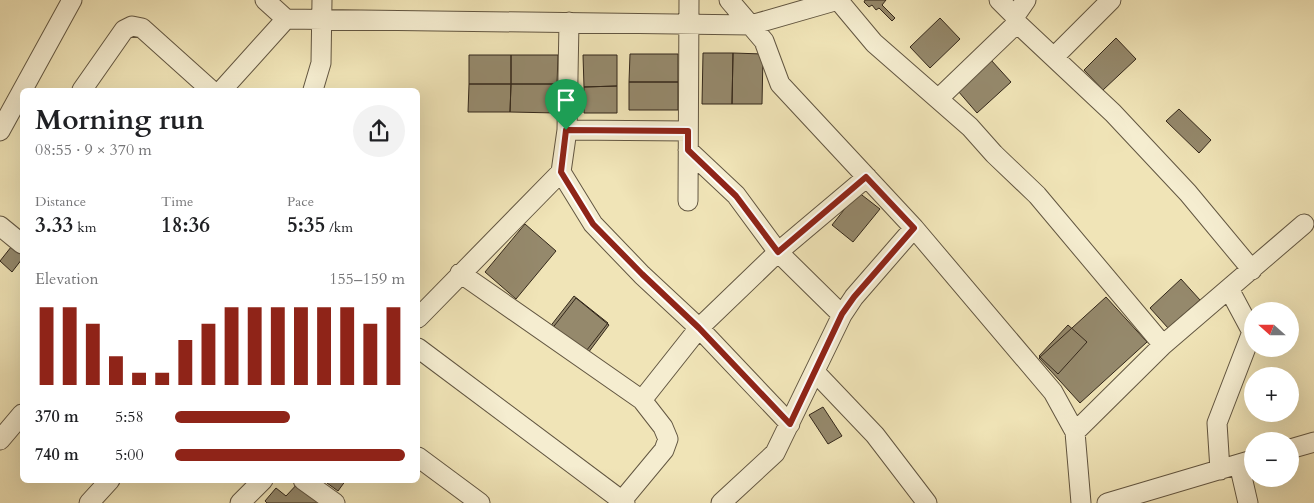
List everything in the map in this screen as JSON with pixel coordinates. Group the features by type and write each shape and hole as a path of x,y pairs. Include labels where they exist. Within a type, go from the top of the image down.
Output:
{"street":[{"path":"24,88 72,0"},
{"path":"265,0 286,19 751,25 839,0 874,43 970,127 994,154 1037,195 1163,345"},
{"path":"314,88 321,63 322,0"},
{"path":"688,201 689,0"},
{"path":"729,0 768,48 780,84 914,228 1053,392 1075,432 1081,503"},
{"path":"999,0 1054,57 1113,113 1188,193 1252,270"},
{"path":"938,99 1016,19 1026,0"},
{"path":"1054,57 1111,0"},
{"path":"224,88 286,19"},
{"path":"420,316 561,172 566,130 569,22"},
{"path":"83,88 124,30 132,26 142,28 209,88"},
{"path":"0,131 20,95"},
{"path":"566,130 688,131"},
{"path":"688,150 736,196 778,252 842,314"},
{"path":"561,172 593,224 699,328 790,424"},
{"path":"642,400 699,328 778,252 866,177"},
{"path":"1075,432 1163,345 1304,224"},
{"path":"0,226 20,242"},
{"path":"721,503 775,453 842,314 854,297 914,228"},
{"path":"420,350 622,502 664,450 668,439 663,428 642,400 460,273"},
{"path":"1220,470 1217,423 1252,332 1229,289"},
{"path":"815,372 875,435 927,503"},
{"path":"0,440 20,416"},
{"path":"1299,446 1314,442"},
{"path":"420,458 480,503"},
{"path":"1107,503 1170,494 1220,470 1244,463"},
{"path":"89,503 107,483"},
{"path":"240,503 260,483"},
{"path":"308,483 335,503"},
{"path":"1247,487 1248,503"}],"building":[{"path":"865,0 886,0 882,5 895,18 892,21 879,8 876,10 872,5 869,7 864,2"},
{"path":"940,18 960,39 930,68 910,47"},
{"path":"1116,38 1136,59 1103,90 1084,70"},
{"path":"703,53 733,53 732,104 702,104"},
{"path":"733,53 763,54 762,104 732,104"},
{"path":"630,54 678,54 678,82 629,82"},
{"path":"469,55 511,55 511,84 469,84"},
{"path":"511,55 558,55 557,84 511,84"},
{"path":"583,55 617,55 617,86 584,87"},
{"path":"991,60 1011,82 977,113 958,91"},
{"path":"629,82 678,82 678,110 629,110"},
{"path":"469,84 511,84 510,112 468,112"},
{"path":"511,84 557,84 557,113 510,112"},
{"path":"617,86 617,113 584,113 584,87"},
{"path":"1179,109 1211,140 1199,153 1166,121"},
{"path":"858,192 880,209 853,242 832,225"},
{"path":"525,224 556,251 516,299 485,272"},
{"path":"15,242 20,246 20,262 12,272 0,261"},
{"path":"1181,279 1200,300 1168,328 1150,308"},
{"path":"574,296 608,323 583,355 549,328"},
{"path":"1106,297 1147,342 1080,403 1039,358"},
{"path":"576,298 609,325 585,357 551,330"},
{"path":"1068,325 1087,342 1058,374 1039,356"},
{"path":"823,407 842,436 828,444 809,415"},
{"path":"298,483 302,483 324,503 267,503 265,501 276,488 286,496"},
{"path":"327,483 344,483 338,491"}],"route":[{"path":"566,130 688,131 688,150 736,196 778,252 866,177 914,228 854,297 842,314 790,424 699,328 593,224 561,172 566,130"}]}
